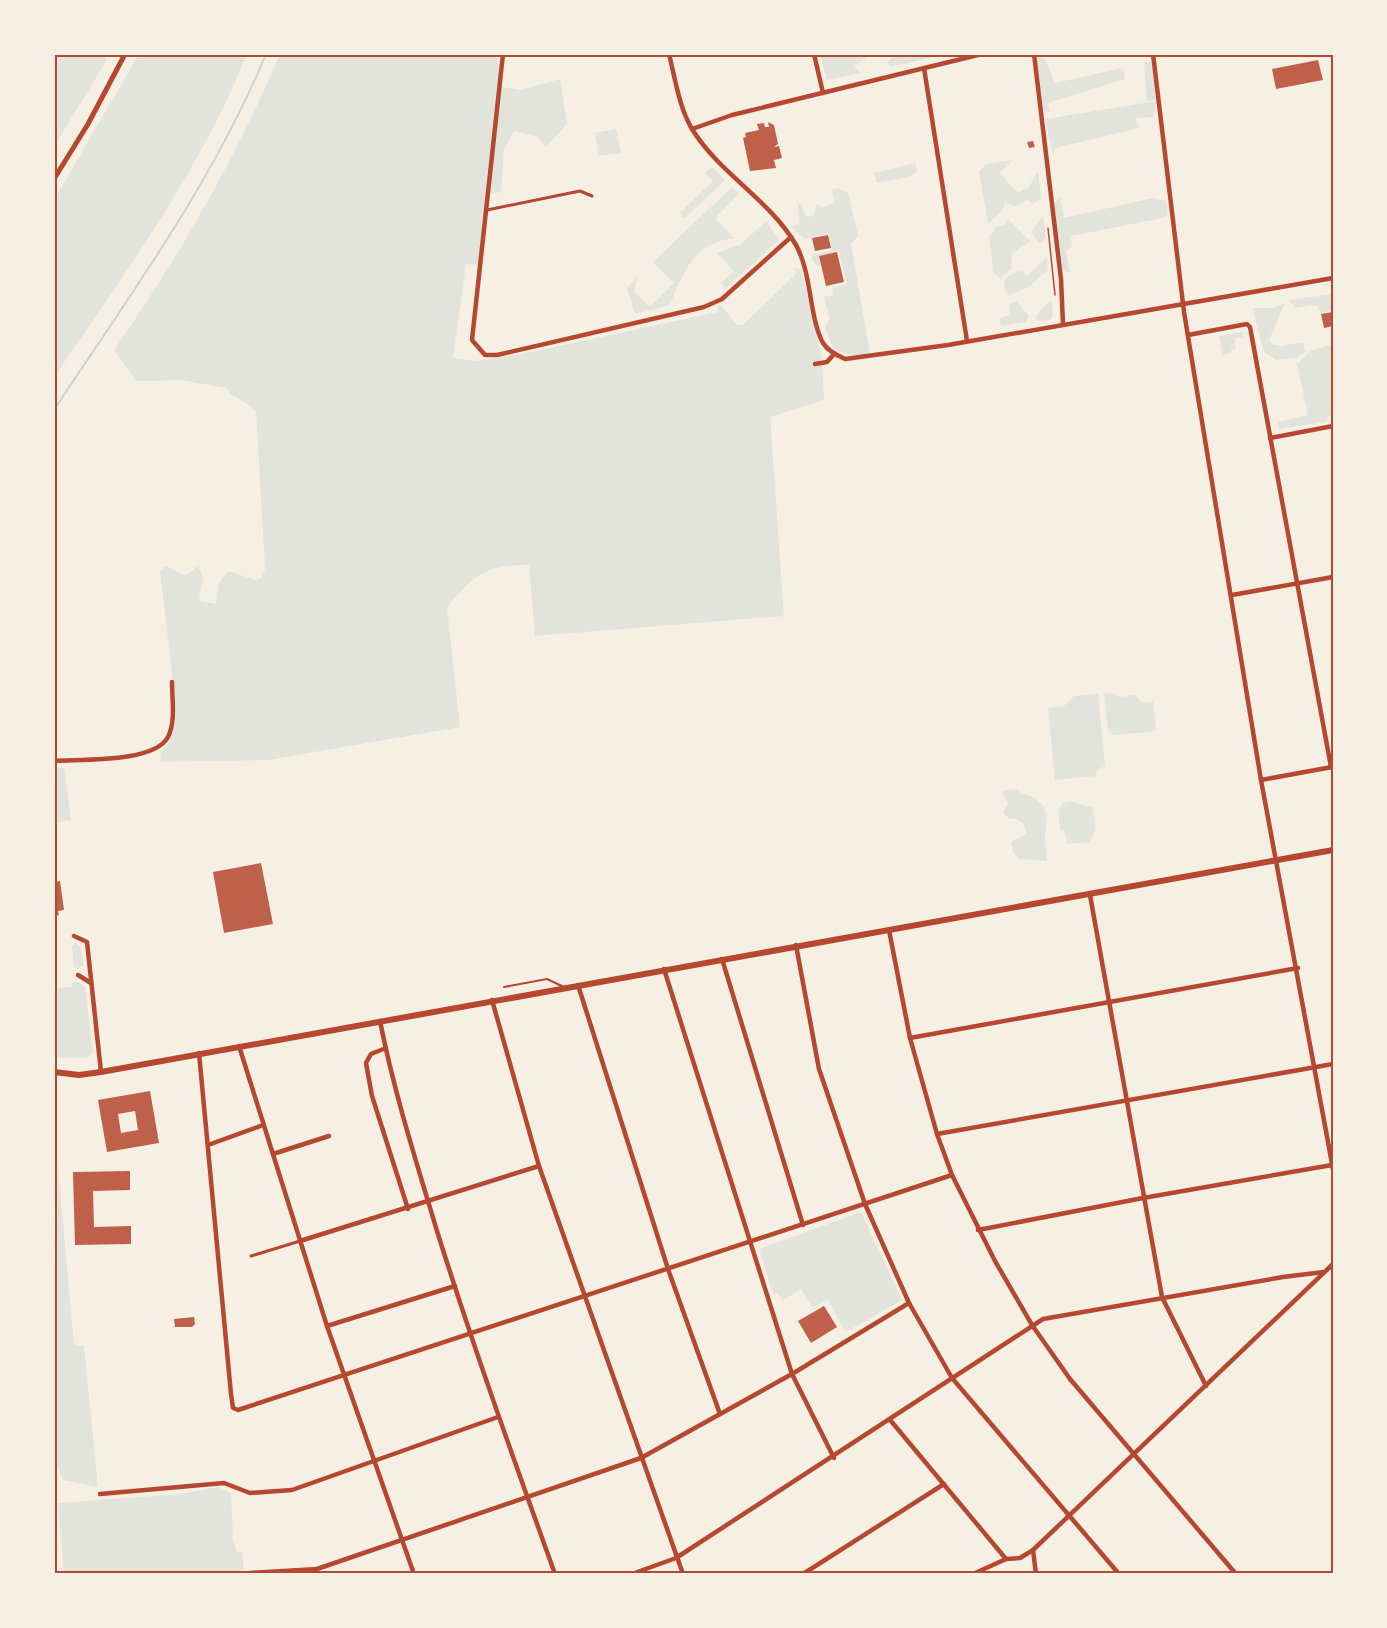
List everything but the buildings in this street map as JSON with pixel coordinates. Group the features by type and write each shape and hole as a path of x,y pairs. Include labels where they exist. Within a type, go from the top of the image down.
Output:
{"main road":[{"path":"54,1072 80,1075 101,1072 722,958 1090,895 1333,850"}],"street":[{"path":"54,179 88,124 125,54"},
{"path":"503,54 472,340 484,355 526,349 704,307 722,299 790,237"},
{"path":"669,54 682,107 692,129 790,237 802,259 823,343 834,354 845,359 967,341 1182,302 1333,278"},
{"path":"814,54 823,93"},
{"path":"692,129 705,122 982,54"},
{"path":"1034,54 1061,279 1063,324"},
{"path":"978,1230 1143,1198 1333,1167 1298,968 1261,780 1182,302 1153,54"},
{"path":"924,68 967,341"},
{"path":"487,210 580,190 592,196"},
{"path":"1188,335 1249,325 1332,767 1261,780"},
{"path":"815,364 827,362 834,354"},
{"path":"1270,438 1333,426"},
{"path":"1232,595 1333,577"},
{"path":"54,761 130,756 157,749 165,741 171,729 172,682"},
{"path":"1090,895 1162,1297 1206,1386"},
{"path":"889,930 910,1038 937,1134 952,1175 978,1230 1032,1325 1070,1380 1136,1454 1236,1574"},
{"path":"74,936 87,942 101,1072"},
{"path":"796,945 819,1068 865,1204 909,1303 952,1378 1119,1574"},
{"path":"722,958 803,1225"},
{"path":"910,1038 1298,968"},
{"path":"664,969 792,1374 834,1458"},
{"path":"78,975 92,983"},
{"path":"578,985 668,1269 720,1414"},
{"path":"492,1000 539,1166 583,1297 683,1574"},
{"path":"380,1021 454,1286 498,1418 555,1574"},
{"path":"239,1046 327,1326 414,1574"},
{"path":"386,1048 371,1054 366,1063 372,1096 408,1209"},
{"path":"199,1053 233,1408 238,1410 952,1175"},
{"path":"937,1134 1333,1064"},
{"path":"208,1144 263,1125"},
{"path":"273,1154 329,1136"},
{"path":"251,1256 408,1209 539,1166"},
{"path":"973,1574 1006,1559 1020,1558 1032,1550 1070,1517 1333,1264"},
{"path":"633,1574 676,1558 891,1421 1032,1325 1046,1319 1162,1297 1324,1272"},
{"path":"327,1326 454,1286"},
{"path":"250,1573 317,1569 640,1458 792,1374 909,1303"},
{"path":"100,1494 224,1483 250,1493 291,1490 498,1418"},
{"path":"891,1421 1006,1559"},
{"path":"803,1574 944,1484"},
{"path":"1032,1550 1036,1574"}],"lane":[{"path":"504,987 547,979 564,987"}],"shaded area":[{"path":"54,54 108,54 104,65 54,146"},
{"path":"139,54 247,54 207,139 184,180 134,260 54,377 54,200"},
{"path":"280,54 497,54 501,87 520,90 560,79 567,124 546,147 538,137 514,131 504,149 501,192 489,194 482,265 466,264 453,358 475,361 521,354 718,312 717,306 721,305 737,325 743,325 797,273 794,268 801,269 822,358 824,400 770,417 784,616 535,636 529,565 501,567 474,579 447,607 460,727 268,760 160,762 161,752 173,732 176,708 160,571 166,566 185,576 198,566 203,577 199,601 216,604 219,583 228,571 256,580 261,578 265,569 256,410 230,393 227,388 180,380 136,381 114,350 161,280 204,207 263,93"},
{"path":"820,54 865,54 868,57 854,66 860,73 827,80"},
{"path":"892,54 944,54 891,67 887,63 894,56"},
{"path":"1036,54 1043,54 1055,83 1123,68 1125,79 1048,103 1050,112 1044,111"},
{"path":"1152,61 1156,100 1147,101 1144,63"},
{"path":"1157,101 1153,117 1135,118 1140,128 1055,148 1053,154 1045,119"},
{"path":"616,129 621,153 599,156 595,133"},
{"path":"1013,160 1000,173 1018,193 1028,188 1038,172 1041,198 1033,204 1027,200 1015,206 1005,203 1003,210 988,224 979,171 986,164"},
{"path":"915,163 917,172 908,177 877,183 874,173"},
{"path":"712,167 725,180 685,218 680,213 713,181 705,173"},
{"path":"732,187 739,194 715,218 734,238 720,241 699,253 686,270 670,305 635,314 627,288 637,277 634,291 650,307 674,283 653,262"},
{"path":"838,188 848,193 858,236 851,244 870,353 865,354 846,354 833,348 825,327 830,319 824,297 833,295 832,288 847,284 839,251 819,256 821,264 817,266 811,259 814,254 832,250 828,233 805,239 791,227 800,224 797,199 807,217 813,216 817,204 822,207 835,203 832,190"},
{"path":"1060,197 1064,218 1153,198 1166,201 1168,215 1163,218 1071,236 1072,247 1066,250 1070,273 1062,270 1054,204"},
{"path":"1043,216 1046,239 1039,243 1031,232"},
{"path":"1008,219 1031,241 1012,253 1011,269 1001,278 994,274 989,237 996,227 1004,225"},
{"path":"766,221 779,240 726,288 721,283 734,271 717,253 740,245"},
{"path":"1047,257 1048,270 1030,286 1008,296 1004,286 1009,276 1022,271 1027,276"},
{"path":"1333,294 1333,310 1321,313 1316,305 1295,308 1289,300"},
{"path":"1050,300 1053,316 1050,320 1038,321 1035,317"},
{"path":"1016,301 1029,316 1026,322 1001,326 1000,318 1009,315 1010,304"},
{"path":"1285,303 1269,340 1273,345 1281,346 1303,342 1305,352 1297,358 1276,360 1264,352 1252,308 1273,308"},
{"path":"1243,332 1243,337 1234,338 1236,349 1231,349 1232,353 1223,355 1219,336"},
{"path":"1333,344 1333,410 1326,422 1279,429 1278,422 1308,415 1297,364 1310,351"},
{"path":"1113,693 1119,697 1135,695 1141,702 1153,702 1156,731 1114,735 1108,731 1104,694"},
{"path":"1098,694 1105,766 1097,770 1096,776 1055,780 1048,708 1064,706 1074,696"},
{"path":"54,768 64,768 71,820 54,823"},
{"path":"1017,789 1040,802 1046,811 1047,861 1019,859 1013,852 1011,842 1027,834 1023,823 1017,819 1010,819 1003,813 1008,803 1001,791"},
{"path":"1069,801 1093,808 1096,830 1089,842 1068,844 1064,830 1060,829 1058,810 1063,803"},
{"path":"75,943 81,947 83,965 78,969 74,966 72,946"},
{"path":"79,982 85,987 93,1052 87,1058 54,1058 54,988 72,987 72,983"},
{"path":"54,1123 74,1345 84,1346 98,1487 63,1480 54,1457"},
{"path":"861,1212 902,1300 846,1332 827,1299 813,1308 801,1289 782,1301 778,1293 773,1294 759,1249"},
{"path":"218,1487 231,1493 233,1540 237,1552 242,1551 244,1574 64,1574 58,1503 180,1494"}],"waterway":[{"path":"54,410 141,281 196,193 245,101 266,54"}]}
